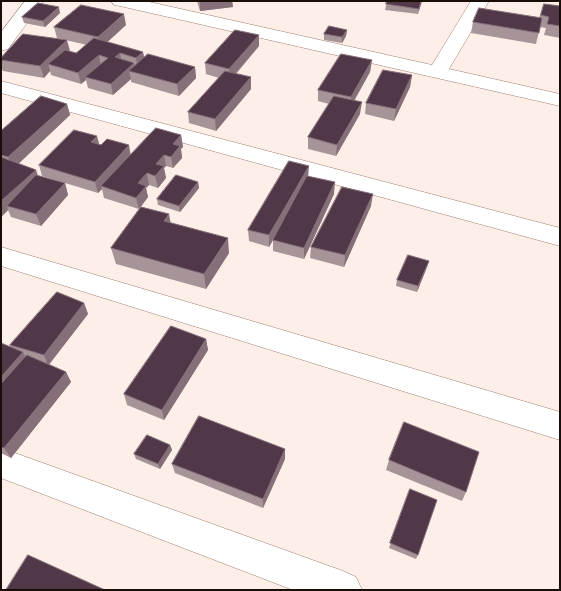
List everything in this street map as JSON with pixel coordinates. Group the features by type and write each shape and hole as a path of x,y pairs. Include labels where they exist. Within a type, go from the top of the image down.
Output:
{"street":[{"path":"1,45 34,1"},
{"path":"120,1 201,10 437,72 560,100"},
{"path":"437,72 480,1"},
{"path":"1,87 560,237"},
{"path":"1,256 560,426"},
{"path":"1,463 344,590"}],"building":[{"path":"387,1 421,1 419,9 386,4"},
{"path":"38,3 59,7 43,21 22,17"},
{"path":"544,4 560,6 560,26 547,24 549,17 541,15"},
{"path":"81,5 124,14 98,37 54,27"},
{"path":"479,8 542,18 539,33 473,22"},
{"path":"329,26 347,30 342,37 324,34"},
{"path":"235,30 259,35 229,69 205,63"},
{"path":"23,34 67,40 40,66 1,60"},
{"path":"94,38 143,52 136,58 120,53 115,57 134,63 111,84 85,77 108,58 99,55 78,73 48,64 65,50 76,53"},
{"path":"148,54 195,67 177,84 129,71"},
{"path":"341,54 372,60 351,97 318,90"},
{"path":"383,70 412,75 396,109 366,103"},
{"path":"225,71 251,77 215,119 188,112"},
{"path":"41,96 67,104 8,157 1,155 1,131"},
{"path":"334,96 362,102 337,145 308,137"},
{"path":"156,128 181,135 173,144 180,146 171,157 164,155 156,164 164,166 155,176 147,173 138,183 146,186 136,198 101,186"},
{"path":"74,130 97,136 91,142 101,145 107,139 129,145 95,182 39,165"},
{"path":"1,157 36,170 1,201"},
{"path":"289,161 309,166 269,235 248,230"},
{"path":"36,175 65,183 36,214 7,206"},
{"path":"176,175 198,182 179,206 157,199"},
{"path":"307,176 335,182 304,248 273,240"},
{"path":"342,187 373,194 345,255 311,247"},
{"path":"141,207 169,214 164,221 228,238 204,274 111,248"},
{"path":"408,255 429,261 418,286 397,280"},
{"path":"57,292 84,303 44,355 10,345"},
{"path":"171,326 206,339 162,410 124,394"},
{"path":"1,343 23,352 1,377"},
{"path":"27,355 66,372 4,448 1,447 1,384"},
{"path":"199,416 285,449 263,499 172,464"},
{"path":"404,422 479,452 466,492 389,460"},
{"path":"147,435 170,445 158,464 134,454"},
{"path":"410,489 437,500 418,555 390,543"},
{"path":"28,555 105,590 6,590"}]}
